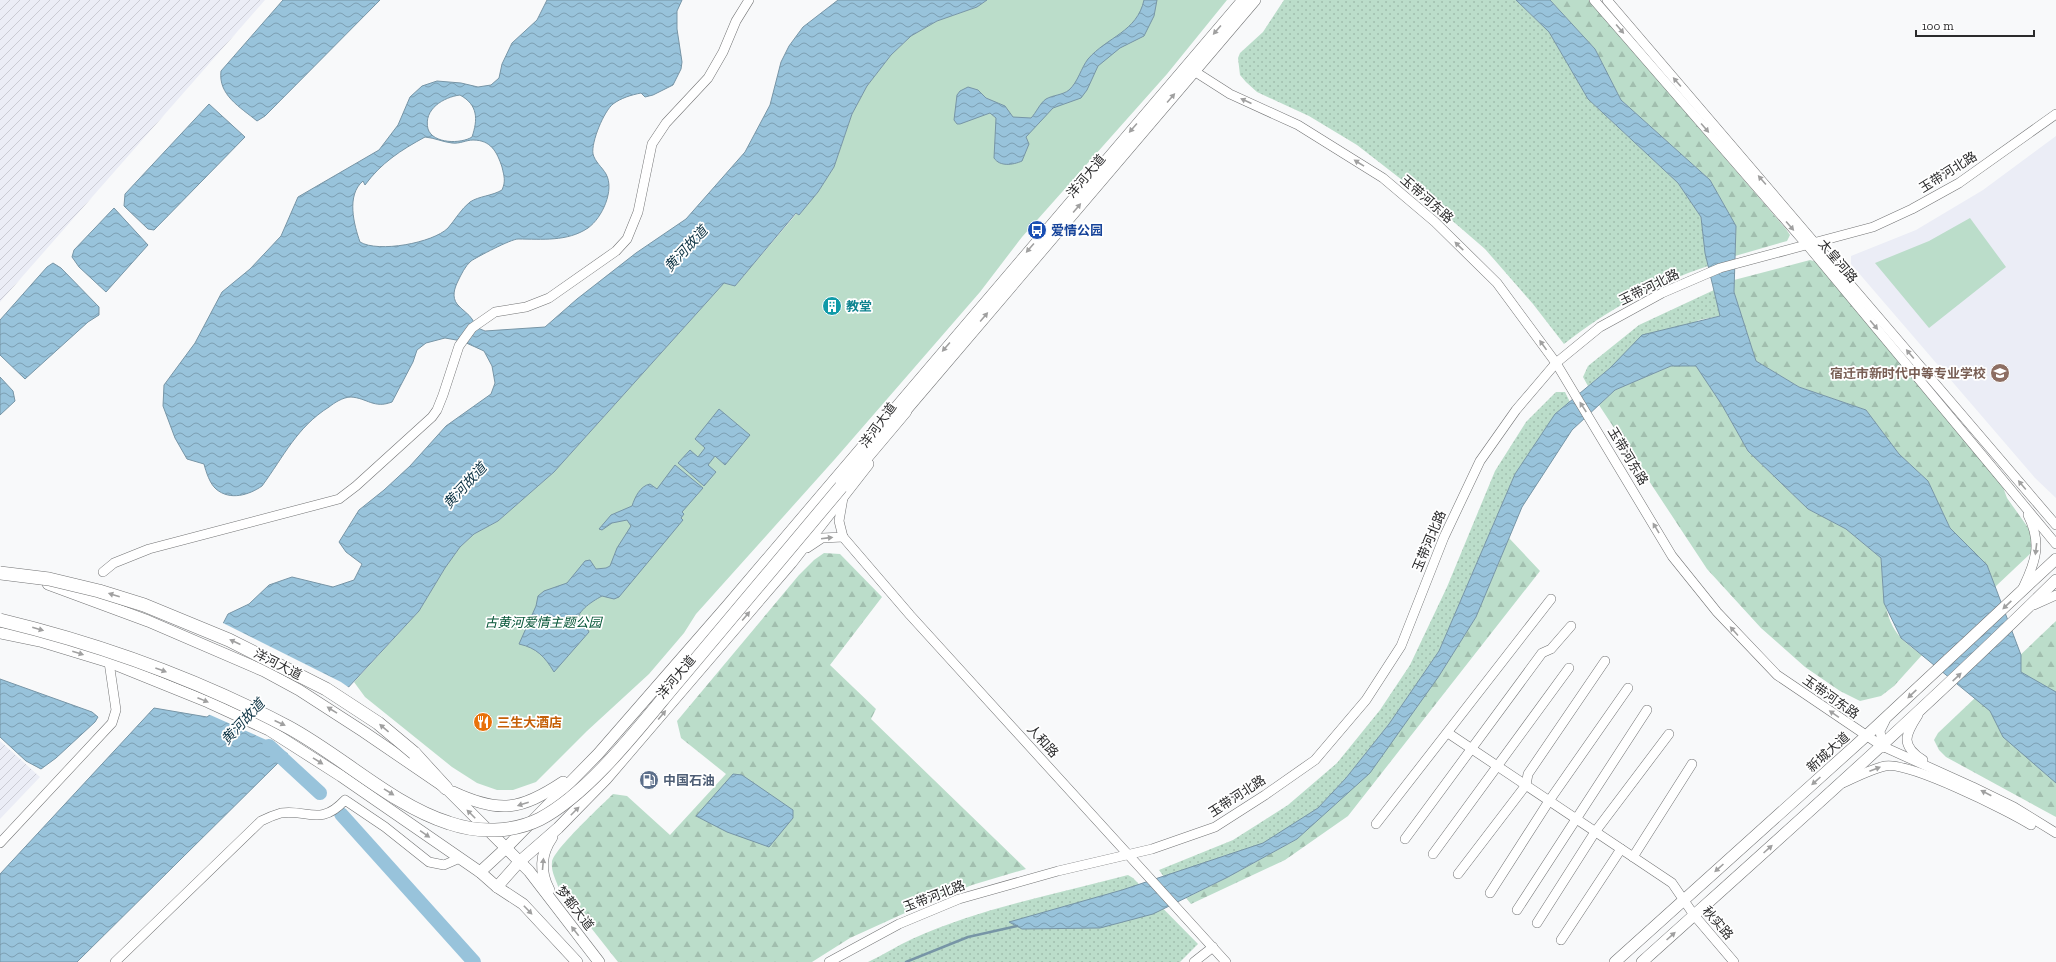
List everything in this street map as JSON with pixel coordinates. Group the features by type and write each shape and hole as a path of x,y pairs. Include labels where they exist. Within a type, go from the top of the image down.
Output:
{"highway":[{"path":"0,620 102,648 182,677 287,727 330,751 370,780 430,817 452,825 475,829 505,830 539,820 559,807 586,784 659,704 842,492 905,411"},
{"path":"0,573 49,579 99,591 144,605 230,640 326,689 378,723 414,753 446,788"}],"main road":[{"name":"洋河大道","path":"480,872 506,848 581,771 727,606 1243,0"},
{"name":"洋河大道","path":"905,411 1255,0"},
{"name":"洋河大道","path":"497,887 519,862 558,828 606,780 795,558 842,492"},
{"name":"新城大道","path":"1615,962 1888,716 2056,559"},
{"name":"洋河大道","path":"0,570 46,583 148,621 264,671 305,694 446,788 528,871"},
{"path":"1642,962 1840,785 1922,709 2056,580"},
{"path":"0,633 40,641 109,662 208,702 269,730 341,776 480,872 497,887 523,904 577,962"},
{"path":"446,788 483,804 506,807 523,805 543,796 581,771"},
{"path":"558,828 548,843 542,862 542,871 544,880 560,912"},
{"name":"梦都大道","path":"528,871 599,962"}],"street":[{"path":"103,572 114,563 149,549 287,513 345,495 432,417 437,410 443,395 459,346 467,334 481,321 495,312 526,307 549,298 616,252 627,239 638,212 652,144 666,123 708,78 723,52 736,21 749,0"},
{"name":"太皇河路","path":"1594,0 1812,245 2056,525"},
{"name":"太皇河路","path":"1607,0 1812,245 2056,544"},
{"name":"玉带河东路","path":"1194,71 1230,94 1298,125 1383,178 1435,222 1497,282 1556,364 1594,424 1672,556 1717,612 1777,675 1882,746 2014,808 2056,833"},
{"name":"玉带河北路","path":"829,962 900,924 959,899 1058,871 1152,849 1215,827 1315,760 1366,700 1401,646 1444,537 1480,461 1516,410 1556,364 1600,327 1662,293 1720,268 1812,245 1873,227 1912,209 1959,183 2056,114"},
{"path":"795,558 819,539 843,537 839,521 842,492"},
{"path":"2020,500 2036,534 2037,544 2030,572 2021,592"},
{"path":"2038,504 2056,513"},
{"name":"人和路","path":"843,537 910,615 1226,962"},
{"path":"2028,608 2056,595"},
{"path":"1376,824 1448,733 1550,599"},
{"path":"1405,839 1470,748 1542,653 1551,649 1571,626"},
{"path":"1458,874 1526,785 1528,774 1605,661"},
{"path":"0,842 112,723 116,710 109,662"},
{"path":"1433,854 1568,668"},
{"path":"1490,893 1549,801 1628,688"},
{"path":"1922,709 1908,734 1906,741 1908,747 1914,754 1942,773"},
{"path":"1517,910 1647,710"},
{"path":"1888,716 1880,731 1882,746 1891,755 1930,777"},
{"name":"秋实路","path":"1448,733 1672,883 1683,901 1734,962"},
{"path":"1537,923 1595,832 1669,734"},
{"path":"1633,857 1692,764"},
{"path":"1840,785 1886,765 1901,766 1930,777 2029,823 2056,840"},
{"path":"115,962 261,821 269,816 282,813 317,817 327,814 344,800 385,827 430,862 444,865 460,858"},
{"path":"1561,940 1621,849"},
{"path":"1194,962 1213,946"}],"shaded area":[{"path":"0,0 265,0 0,302"},
{"name":"宿迁市新时代中等专业学校","path":"2056,136 2056,498 2035,478 1851,264 1851,256 1916,230 1983,190"},
{"path":"0,741 40,777 0,819"}],"green space":[{"name":"古黄河爱情主题公园","path":"987,0 1227,0 1167,74 1022,237 980,292 835,459 696,614 684,633 649,674 587,731 536,782 513,790 497,790 477,783 452,767 365,697 354,682 419,611 445,568 460,547 474,534 498,521 554,472 724,283 735,286 797,213 799,215 818,192 834,167 852,114 867,86 891,55 911,36 937,21 977,7"},
{"path":"1284,0 1516,0 1549,32 1588,99 1678,183 1701,217 1708,266 1651,289 1615,309 1564,344 1533,304 1485,249 1433,204 1357,145 1309,116 1257,92 1240,75 1238,58 1240,53 1263,32"},
{"path":"1550,0 1589,0 1786,229 1790,235 1787,241 1735,256 1736,226 1710,180 1621,100 1595,49"},
{"path":"1970,218 2006,267 1929,328 1875,263 1929,241"},
{"path":"1810,260 1817,262 2000,479 2007,498 2034,536 2031,553 1995,587 1987,565 1950,528 1928,481 1899,454 1866,410 1799,387 1756,361 1734,292 1734,280"},
{"path":"1714,290 1720,316 1699,320 1610,368 1588,386 1583,377 1588,366 1639,325"},
{"path":"1671,366 1696,366 1722,405 1748,451 1808,509 1846,529 1881,558 1883,590 1887,611 1891,622 1895,631 1902,639 1922,655 1894,686 1881,696 1860,701 1840,691 1805,667 1761,628 1707,569 1599,405 1615,390"},
{"path":"1556,392 1565,392 1570,402 1555,414 1515,474 1439,651 1389,724 1346,778 1318,808 1264,843 1164,877 1159,870 1233,840 1288,805 1337,763 1380,710 1410,665 1447,587 1495,471 1526,422"},
{"path":"1509,538 1540,571 1348,816 1285,860 1191,904 1186,898 1297,839 1439,676 1476,617"},
{"path":"824,553 840,554 882,597 830,665 876,709 871,719 1026,869 972,885 905,913 850,938 812,962 618,962 558,886 552,868 552,862 555,856 569,838 613,794 627,796 670,835 726,774 681,738 677,721 799,575 814,560"},
{"path":"2056,621 2056,817 1946,757 1939,750 1934,740 1938,733"},
{"path":"1128,875 1133,878 1198,944 1180,962 868,962 912,939 964,919 1018,902"}],"water":[{"path":"283,0 380,0 265,116 257,121 237,105 227,94 223,87 221,71"},
{"name":"黄河故道","path":"547,0 682,0 677,11 677,29 682,62 681,69 673,85 653,95 645,97 641,93 623,98 613,104 606,113 596,135 593,154 595,160 606,174 609,188 608,195 606,203 598,218 588,228 572,236 563,238 514,240 480,256 467,265 455,287 454,299 457,304 471,317 477,327 485,331 545,327 577,299 636,253 686,219 745,152 770,105 781,62 789,46 803,27 838,0 987,0 977,7 937,21 911,36 891,55 867,86 852,114 834,167 818,192 799,215 796,213 735,286 724,283 554,472 498,521 474,534 460,547 445,568 419,611 282,759 77,962 0,962 0,874 154,708 207,717 243,691 213,643 228,614 249,604 269,585 292,577 333,587 354,580 362,564 346,552 339,542 359,510 410,466 446,426 491,394 495,383 492,366 484,351 462,341 445,338 426,343 417,350 413,362 392,402 386,404 375,404 351,397 336,402 318,415 300,433 284,453 262,486 251,492 233,496 221,493 214,487 208,478 204,464 187,459 175,438 163,406 164,385 195,343 222,292 250,269 281,236 298,197 379,150 398,125 410,97 422,86 437,81 461,83 478,87 491,85 499,78 502,64 512,43 537,20","holes":["460,95 470,103 475,113 476,118 472,137 455,142 435,138 428,129 427,122 432,110 442,101","425,137 452,143 470,140 479,141 489,145 498,156 502,167 504,176 502,190 494,194 477,198 470,202 448,228 430,238 405,245 379,247 360,242 353,210 353,202 358,187 363,181 365,185 371,177 392,158"]},
{"path":"1144,0 1157,0 1154,16 1144,36 1120,48 1098,66 1087,90 1081,98 1053,108 1026,137 1029,144 1022,161 1003,164 994,158 996,118 990,113 960,124 957,124 954,120 957,95 960,91 968,87 978,90 986,98 1005,106 1013,117 1031,118 1046,99 1064,93 1072,87 1088,59 1135,20"},
{"path":"1516,0 1550,0 1595,49 1621,100 1710,180 1736,226 1734,292 1756,361 1799,387 1866,410 1899,454 1928,481 1950,528 1987,565 2021,655 2021,672 2056,692 2056,783 2003,737 1990,711 1901,638 1884,603 1881,558 1846,529 1808,509 1748,451 1722,405 1696,366 1671,366 1615,390 1572,430 1522,507 1476,617 1439,676 1370,773 1297,839 1228,877 1153,914 1100,928 1022,929 1009,922 1122,890 1263,843 1318,808 1346,778 1389,724 1439,651 1515,474 1555,414 1610,368 1642,335 1720,316 1705,253 1701,217 1678,183 1588,99 1549,32"},
{"path":"209,104 245,137 154,230 148,229 124,206 125,194"},
{"path":"114,208 148,245 106,292 79,267 72,257 74,250"},
{"path":"53,263 61,268 99,307 99,315 88,322 25,379 0,355 0,320 47,267"},
{"path":"0,377 13,391 15,401 0,415"},
{"path":"719,409 750,435 725,465 715,456 708,465 716,472 704,486 678,463 690,450 698,457 705,448 695,439"},
{"path":"675,465 703,488 682,512 684,514 681,518 683,520 619,597 614,599 602,596 589,604 581,612 577,620 577,625 588,630 589,632 554,672 540,654 531,648 519,644 536,606 538,596 544,591 567,583 585,561 590,560 596,569 610,566 617,548 631,526 627,520 612,523 602,530 599,529 611,515 632,506 636,496 643,487 650,484 657,489"},
{"path":"0,679 92,712 98,717 95,722 56,758 41,769 26,761 0,737"},
{"path":"733,774 742,775 793,810 793,818 769,847 727,832 696,816"}],"pier":[{"path":"221,622 341,682 351,689 289,754 271,742 208,714 239,691 205,675 198,661"}],"waterway":[{"path":"269,746 320,793"},
{"path":"341,814 474,962"},
{"path":"906,962 968,937 1017,926"}],"place":[{"name":"爱情公园","path":"1037,230"},
{"name":"教堂","path":"832,306"},
{"name":"宿迁市新时代中等专业学校","path":"2000,373"},
{"name":"三生大酒店","path":"483,722"},
{"name":"中国石油","path":"649,780"}]}
